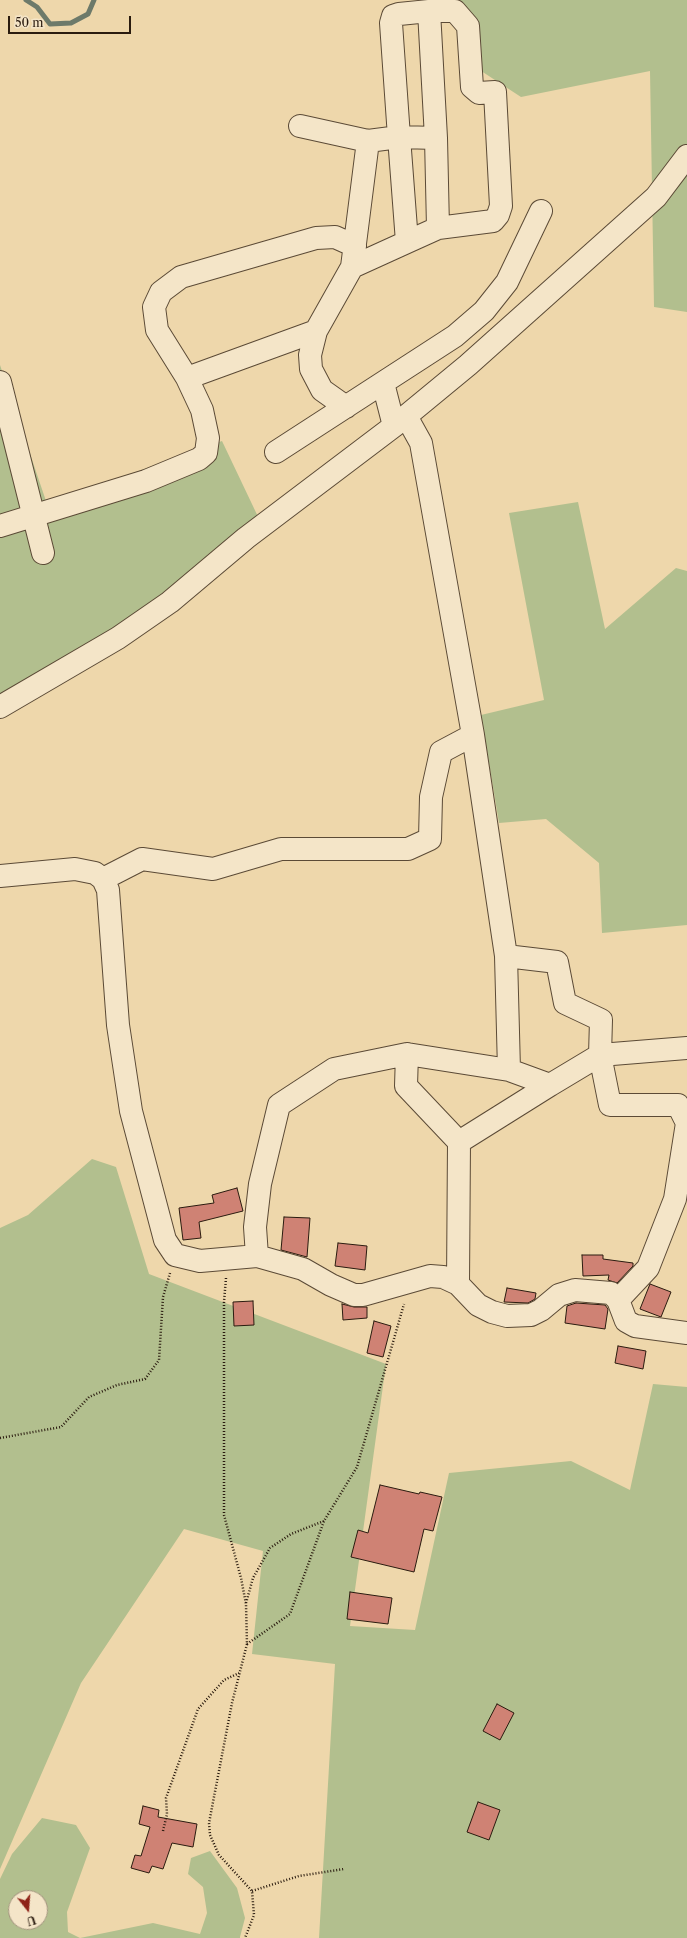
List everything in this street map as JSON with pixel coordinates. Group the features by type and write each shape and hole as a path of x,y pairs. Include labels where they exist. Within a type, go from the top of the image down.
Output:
{"street":[{"path":"429,11 436,138 438,228"},
{"path":"352,267 438,228 493,221 498,215 501,206 495,92 479,93 472,87 468,26 455,11 429,11 399,14 393,16 391,24 407,242"},
{"path":"300,126 368,141 399,137 436,138"},
{"path":"346,407 322,390 311,369 310,355 316,330 352,267 368,141"},
{"path":"0,707 118,638 170,602 246,538 400,421 468,365 656,197 687,156"},
{"path":"276,452 455,336 484,310 507,282 542,211"},
{"path":"0,526 146,481 199,459 206,452 208,438 202,410 187,378 157,330 154,307 161,292 181,277 316,238 335,237 355,246"},
{"path":"187,378 316,330"},
{"path":"0,382 35,515 43,553"},
{"path":"383,382 400,421 421,443 473,735 506,956 510,1070"},
{"path":"103,879 142,859 213,868 281,849 408,849 430,839 431,797 441,752 473,735"},
{"path":"0,876 75,869 95,873 103,879 108,896 118,1025 131,1111 165,1240 175,1255 200,1261 257,1256 303,1269 331,1285 354,1295 363,1295 411,1280 430,1276 444,1277 458,1284 478,1305 492,1312 507,1316 531,1314 541,1310 560,1295 575,1290 611,1293 618,1300 626,1321 635,1326 687,1333"},
{"path":"506,956 557,962 565,1003 601,1020 600,1055 610,1105 678,1105 687,1123 674,1199 648,1268 618,1300"},
{"path":"459,1142 600,1055 687,1048"},
{"path":"257,1256 255,1227 260,1184 279,1105 334,1069 407,1054 510,1070 550,1085"},
{"path":"407,1054 406,1086 459,1142 458,1284"}],"path":[{"path":"0,1438 62,1427 89,1397 117,1385 145,1379 159,1360 163,1296 175,1255"},
{"path":"230,1259 225,1282 224,1302 224,1515 241,1578 246,1604 247,1644 209,1823 210,1835 219,1855 252,1891 254,1915 245,1938"},
{"path":"247,1644 290,1614 324,1521 357,1467 411,1280"},
{"path":"246,1604 253,1578 270,1548 291,1534 324,1521"},
{"path":"163,1831 167,1814 166,1798 198,1709 224,1680 240,1673"},
{"path":"252,1891 299,1876 344,1868"}],"green space":[{"path":"454,0 687,0 687,312 654,307 650,71 521,97 472,65"},
{"path":"0,365 47,504 222,441 261,523 124,639 0,708"},
{"path":"578,502 605,629 676,568 687,571 687,925 602,933 599,863 546,819 499,823 481,715 544,700 509,513"},
{"path":"92,1159 116,1167 149,1274 386,1364 350,1626 415,1630 449,1473 571,1461 630,1490 653,1384 687,1387 687,1938 319,1938 335,1664 252,1654 263,1551 184,1529 81,1683 0,1869 0,1228 28,1215"},
{"path":"42,1818 76,1825 90,1848 67,1912 68,1932 80,1938 0,1938 0,1879 12,1854"},
{"path":"210,1851 237,1888 245,1918 240,1938 80,1938 153,1923 200,1934 207,1913 203,1887 188,1874 191,1858"}],"building":[{"path":"237,1188 243,1211 199,1222 201,1238 183,1240 179,1208 214,1203 212,1195"},
{"path":"284,1217 310,1218 307,1257 281,1250"},
{"path":"338,1243 367,1246 365,1270 335,1266"},
{"path":"582,1255 603,1255 603,1259 633,1263 633,1266 617,1283 608,1280 609,1275 583,1276"},
{"path":"650,1284 671,1292 661,1317 640,1309"},
{"path":"507,1288 536,1293 535,1299 528,1303 504,1302"},
{"path":"253,1301 254,1325 234,1326 233,1302"},
{"path":"576,1303 605,1305 608,1309 605,1329 565,1323 567,1306"},
{"path":"342,1304 354,1307 367,1307 367,1318 343,1320"},
{"path":"374,1321 391,1326 383,1357 367,1353"},
{"path":"618,1346 646,1351 643,1369 615,1363"},
{"path":"380,1485 419,1494 420,1492 442,1497 433,1531 424,1529 414,1572 351,1557 358,1530 368,1533"},
{"path":"350,1592 392,1598 388,1624 347,1619"},
{"path":"497,1704 514,1713 500,1740 483,1731"},
{"path":"478,1802 500,1810 489,1840 467,1832"},
{"path":"143,1806 159,1810 158,1817 197,1824 193,1847 172,1843 163,1869 152,1866 149,1873 131,1868 135,1855 141,1856 150,1827 139,1824"}],"waterway":[{"path":"26,0 37,7 50,24 71,23 88,14 94,0"}]}
